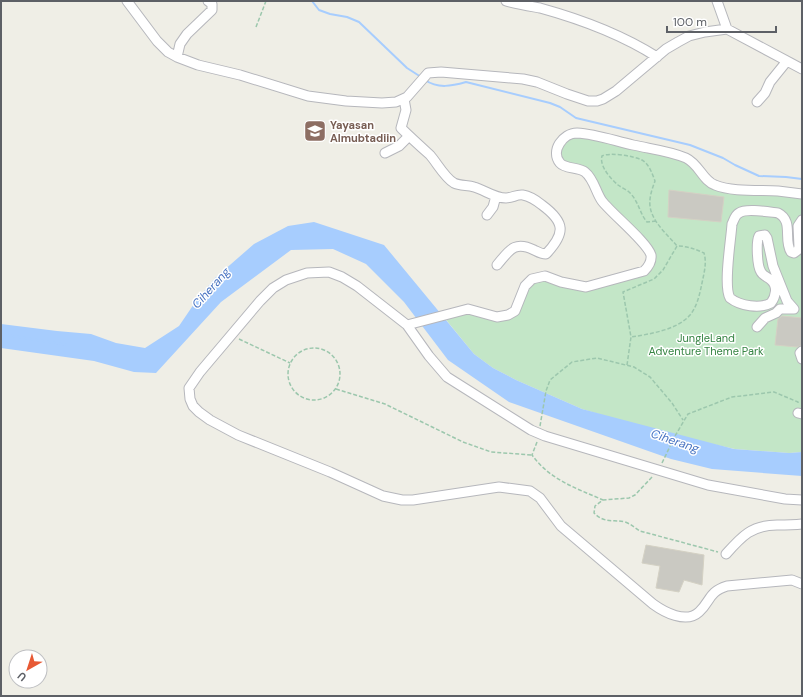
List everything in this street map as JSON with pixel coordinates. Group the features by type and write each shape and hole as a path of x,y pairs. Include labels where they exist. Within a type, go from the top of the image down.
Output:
{"street":[{"path":"127,1 157,41 168,52 177,57 198,66 240,75 308,96 346,101 382,103 396,102 404,99 430,72 523,78 581,99 597,101 616,91 666,49 689,36 727,29 802,69"},
{"path":"177,57 180,44 187,34 212,10 212,4 208,1"},
{"path":"506,1 539,8 592,25 631,41 657,57"},
{"path":"717,1 727,29"},
{"path":"756,102 765,93 770,82 787,61"},
{"path":"404,99 406,110 400,127 430,155 452,181 460,185 473,186 496,196 508,198 522,194 529,196 552,213 560,223 561,227 558,239 546,254 541,254 525,246 518,246 511,249 497,265"},
{"path":"407,325 468,309 497,317 508,315 515,311 525,286 532,280 545,276 561,282 586,287 644,271 650,264 651,255 643,244 602,201 586,173 577,168 562,165 559,161 557,148 562,139 569,134 577,133 590,135 688,159 712,184 717,186 742,190 779,191 802,194"},
{"path":"384,153 398,146 410,136"},
{"path":"487,215 493,207 496,196"},
{"path":"798,309 787,301 773,266 765,235 759,236 757,241 759,269 763,275 773,283 775,288 775,297 771,303 762,306 743,304 730,298 728,291 728,278 732,224 740,212 778,213 784,217 787,222 788,248 790,252 794,253 799,247 798,226 802,220"},
{"path":"802,500 784,499 708,485 545,436 539,429 520,423 447,377 429,356 407,325 369,295 342,277 329,272 307,273 286,280 273,288 231,335 200,372 189,388 193,406 210,420 238,435 330,472 383,496 413,500 499,487 530,491 540,498 561,526 653,604 674,616 691,616 698,613 710,596 718,589 728,586 792,580 802,584"},
{"path":"757,327 768,316 776,313 780,309 798,309"},
{"path":"802,351 800,353 802,359"},
{"path":"726,554 746,533 754,528 777,524 792,526 802,524"}],"path":[{"path":"256,27 266,1"},
{"path":"630,337 650,334 678,325 691,314 700,294 706,259 704,253 695,249 677,246 656,221 650,206 651,194 655,181 648,166 642,160 634,157 610,154 602,156 600,161 602,166 617,184 630,193 637,202 643,218 647,222 656,221"},
{"path":"626,365 630,337 623,292 654,279 663,270 677,246"},
{"path":"231,335 290,363"},
{"path":"318,348 327,351 334,356 339,368 340,381 336,389 330,395 314,401 297,395 288,380 287,371 294,356 301,350 318,348"},
{"path":"532,455 537,442 546,391 550,380 572,362 597,358 634,367 650,377 672,403 683,420"},
{"path":"336,389 385,404 463,442 491,452 532,455 538,463 557,479 603,500 629,498 635,495 658,471 674,436 688,414 732,397 774,392 798,402 800,413"},
{"path":"603,500 595,506 594,513 606,521 624,522 640,531 726,554"}],"green space":[{"name":"JungleLand Adventure Theme Park","path":"569,134 688,159 712,184 802,194 802,452 789,453 735,449 659,432 582,409 516,380 493,368 474,354 443,316 468,309 508,315 525,286 545,276 586,287 644,271 651,255 602,201 592,181 577,168 558,157"}],"water":[{"path":"314,222 384,245 474,354 493,368 516,380 582,409 734,449 789,453 802,452 802,476 712,469 671,459 509,402 448,360 404,302 366,264 333,249 291,250 221,302 156,373 134,372 94,361 1,348 1,324 91,334 116,343 145,348 179,326 196,301 215,278 254,244 288,226"}],"building":[{"path":"669,190 724,197 721,222 668,217"},
{"path":"782,316 802,318 802,345 797,347 775,345 778,319"},
{"path":"646,545 704,555 702,585 684,580 679,592 656,588 660,566 642,563"}],"waterway":[{"path":"312,1 319,10 330,14 347,17 359,22 407,68 421,77"},
{"path":"425,80 440,86 466,82 550,103 560,107 576,118 690,145 723,158 759,176 802,179"},
{"name":"Ciherang","path":"1,334 67,345"}],"place":[{"name":"Yayasan Almubtadiin","path":"315,131"}]}
